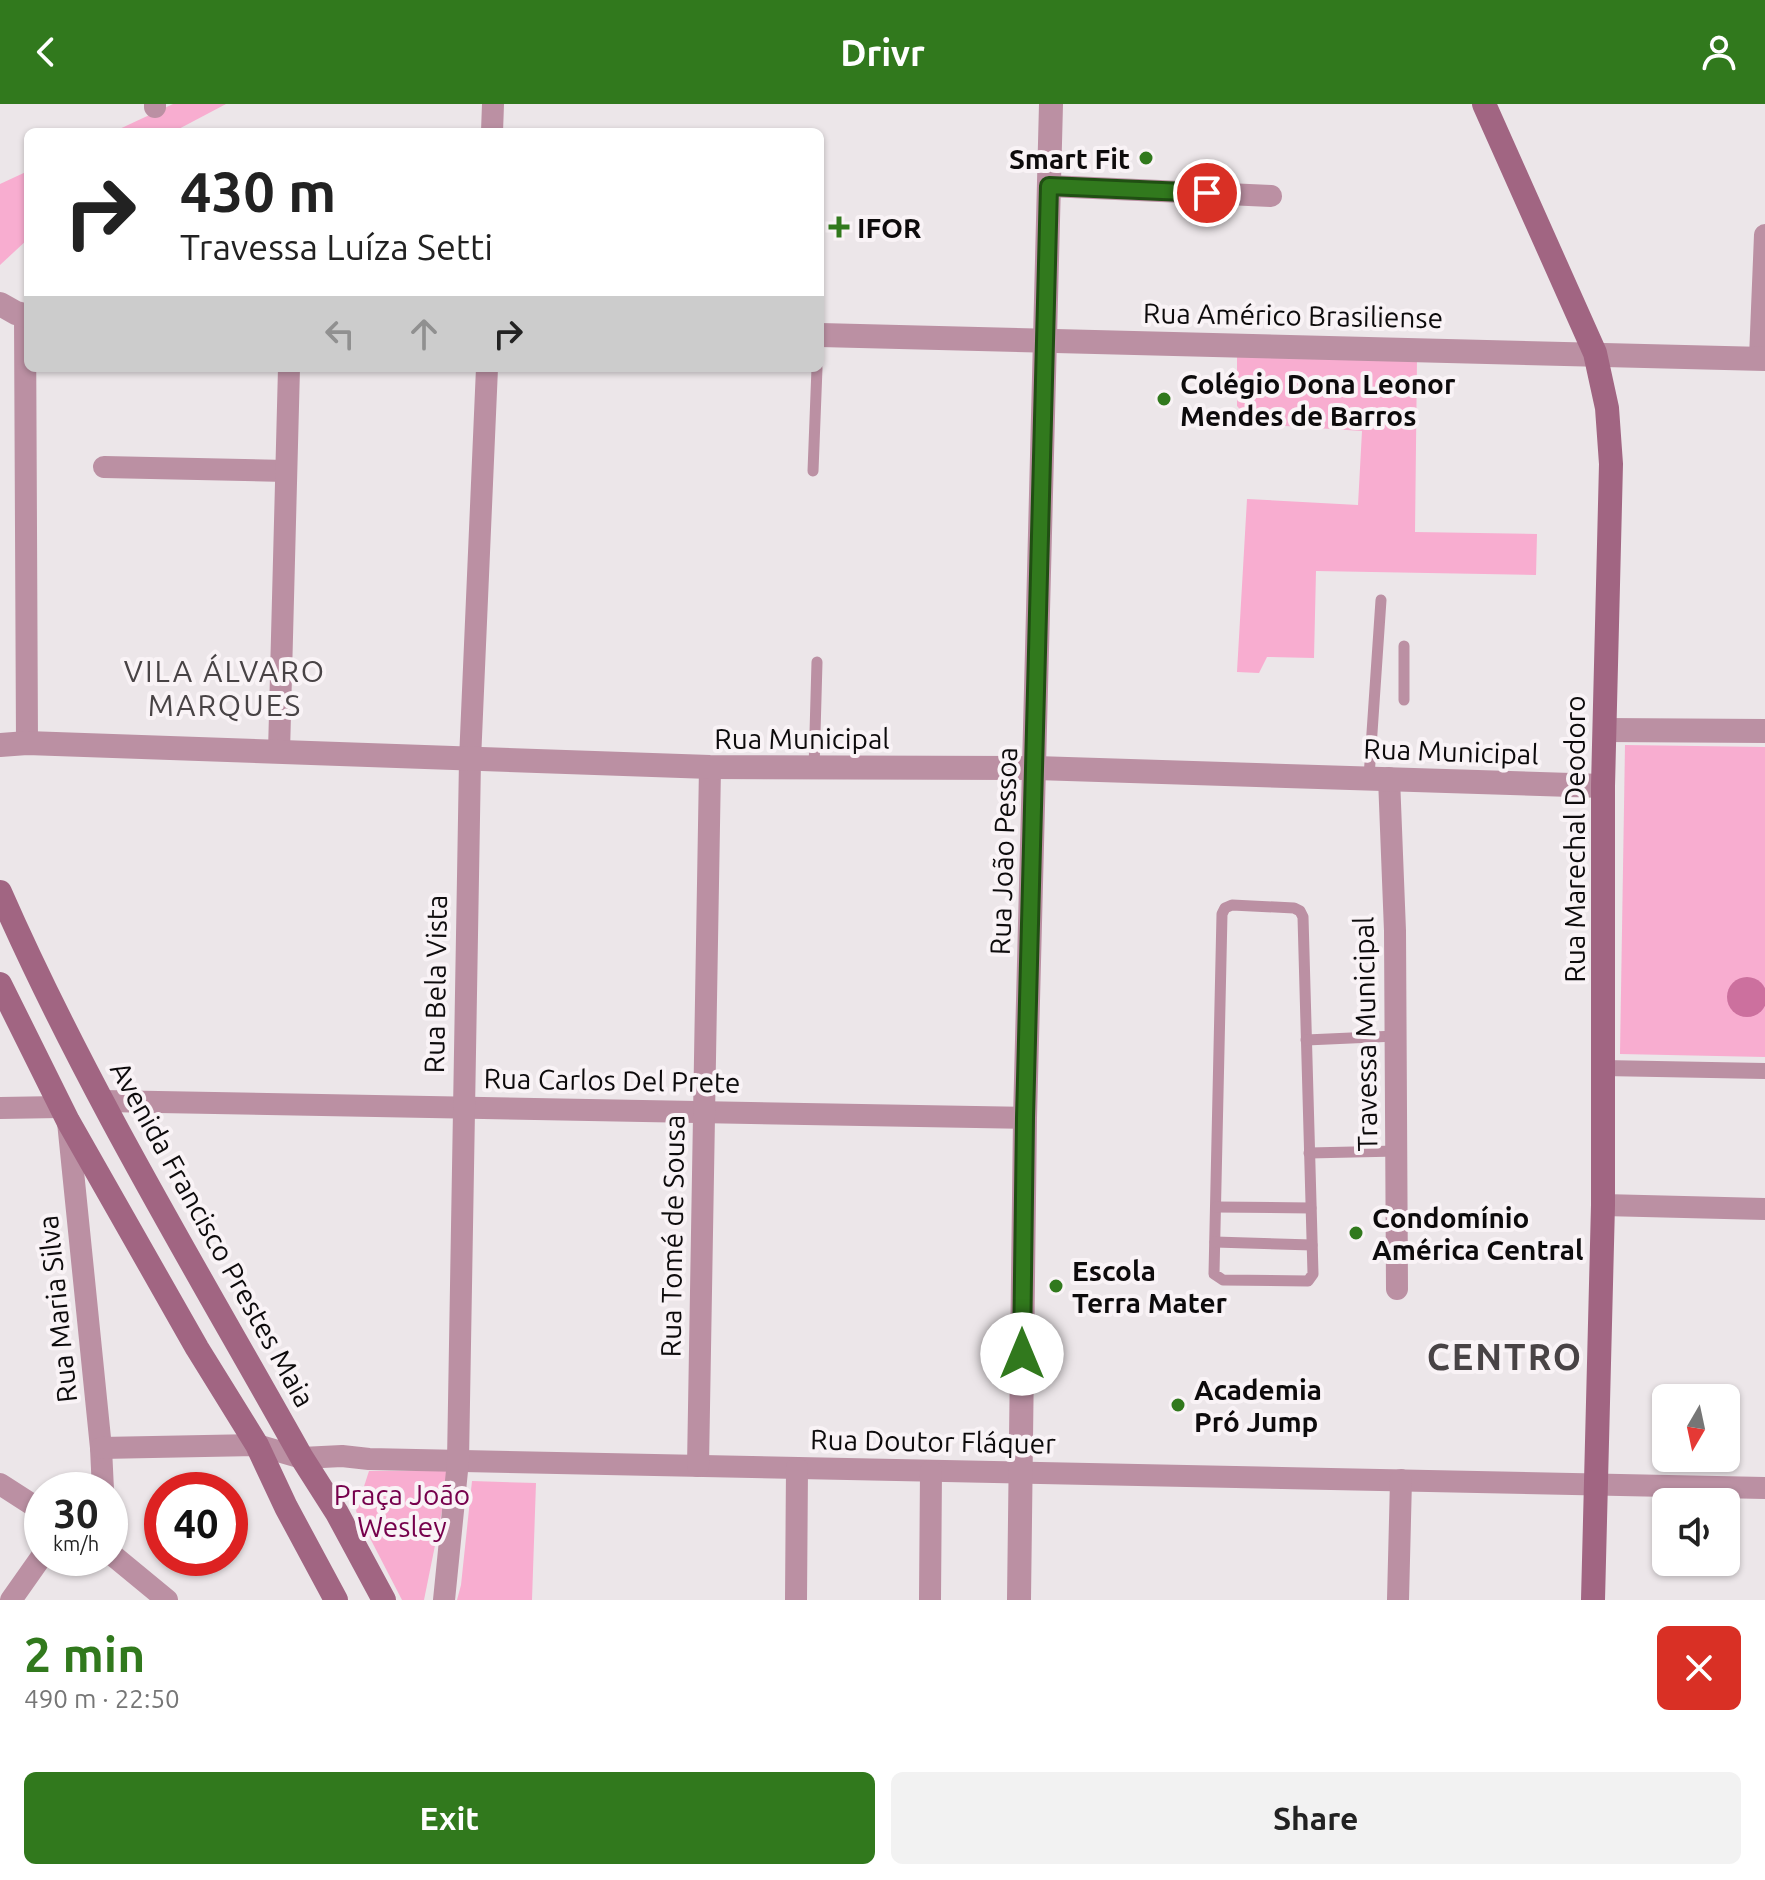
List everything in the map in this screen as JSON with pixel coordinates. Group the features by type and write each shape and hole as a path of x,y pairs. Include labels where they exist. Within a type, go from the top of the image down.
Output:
{"main road":[{"name":"Rua Marechal Deodoro","path":"1484,104 1595,353 1607,408 1611,464 1603,786 1603,1205 1593,1600"},
{"name":"Avenida Francisco Prestes Maia","path":"0,892 26,951 103,1101 384,1600"},
{"path":"0,984 64,1114 197,1348 257,1445 336,1600"}],"street":[{"path":"492,128 493,104"},
{"name":"Rua João Pessoa","path":"1019,1600 1025,1118 1051,104"},
{"path":"1049,186 1271,196"},
{"path":"1763,358 1765,235"},
{"path":"0,304 24,315"},
{"name":"Rua Américo Brasiliense","path":"824,335 1763,358"},
{"path":"26,372 27,743"},
{"path":"279,752 289,372"},
{"name":"Rua Bela Vista","path":"444,1600 458,1461 470,760 487,372"},
{"path":"104,467 286,471"},
{"path":"1605,730 1765,731"},
{"name":"Rua Municipal","path":"0,745 27,743 710,767 1036,768 1603,786"},
{"name":"Rua Tomé de Sousa","path":"698,1466 710,767"},
{"name":"Travessa Municipal","path":"1379,778 1395,931 1397,1289"},
{"path":"1603,1068 1765,1071"},
{"name":"Rua Carlos Del Prete","path":"103,1101 1025,1118"},
{"path":"0,1108 64,1114"},
{"name":"Rua Maria Silva","path":"64,1114 102,1472"},
{"path":"1603,1205 1765,1209"},
{"name":"Rua Doutor Fláquer","path":"101,1448 257,1445 302,1458 342,1456 1765,1488"},
{"path":"796,1600 797,1468"},
{"path":"930,1600 931,1471"},
{"path":"1398,1600 1401,1480"},
{"path":"0,1484 24,1499"},
{"path":"128,1568 167,1600"},
{"path":"11,1600 28,1576"}],"lane":[{"path":"813,471 817,372"},
{"path":"1379,778 1381,600"},
{"path":"1404,646 1404,700"},
{"path":"814,769 817,662"},
{"path":"1232,905 1294,908 1303,917 1309,1153 1313,1274 1308,1281 1223,1280 1214,1274 1222,914 1225,908 1232,905"},
{"path":"1306,1040 1396,1036"},
{"path":"1309,1153 1397,1151"},
{"path":"1216,1207 1311,1208"},
{"path":"1215,1242 1312,1245"}],"green space":[{"path":"173,104 226,104 181,128 122,128"},
{"path":"24,173 24,243 0,265 0,184"},
{"path":"1237,357 1417,359 1415,532 1537,534 1536,575 1316,571 1314,658 1267,657 1259,673 1237,672 1247,499 1358,505 1362,431 1253,424 1237,406"},
{"path":"1625,745 1765,747 1765,1057 1620,1054"},
{"name":"Praça João Wesley","path":"369,1471 450,1471 424,1600 402,1600 356,1511"},
{"path":"472,1481 536,1483 532,1600 457,1600"}],"shaded area":[{"path":"1739,979 1755,979 1765,989 1765,1005 1755,1015 1739,1015 1729,1005 1729,989"}],"place":[{"name":"Smart Fit","path":"1146,158"},
{"name":"IFOR","path":"839,227"},
{"name":"Colégio Dona Leonor Mendes de Barros","path":"1164,399"},
{"name":"Condomínio América Central","path":"1356,1233"},
{"name":"Escola Terra Mater","path":"1056,1286"},
{"name":"Academia Pró Jump","path":"1178,1405"}],"district":[{"name":"VILA ÁLVARO MARQUES","path":"225,688"},
{"name":"CENTRO","path":"1505,1356"}],"route":[{"path":"1022,1354 1025,1118 1049,186 1207,193"}]}
